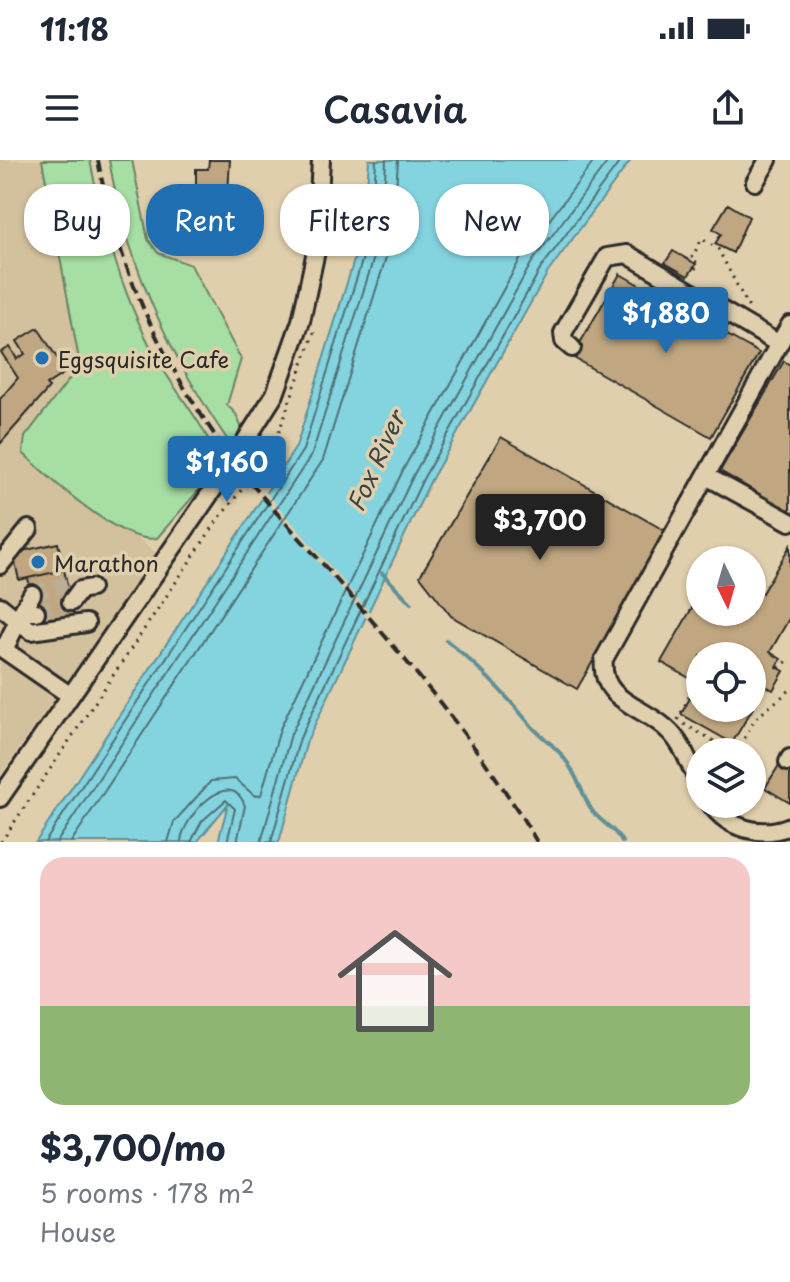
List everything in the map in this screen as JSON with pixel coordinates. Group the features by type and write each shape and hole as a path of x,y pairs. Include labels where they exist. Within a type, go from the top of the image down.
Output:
{"street":[{"path":"0,798 68,694 152,580 275,394 301,321 316,251 321,160"},
{"path":"755,182 768,160"},
{"path":"572,348 564,341 563,333 607,257 622,252 779,344"},
{"path":"686,761 668,729 614,696 603,666 612,641 790,325"},
{"path":"706,476 790,522"},
{"path":"0,565 14,543 29,529"},
{"path":"32,594 25,616 2,648 68,694"},
{"path":"0,606 25,616 31,631 86,623"},
{"path":"722,818 735,826 782,833"}],"path":[{"path":"695,269 698,263 691,259 706,233"},
{"path":"702,239 718,249 751,312"},
{"path":"779,668 790,658 782,654"},
{"path":"744,738 756,718 790,690"},
{"path":"686,701 678,715 679,721 710,738"}],"shaded area":[{"path":"0,160 54,160 58,184 24,184 24,256 71,256 92,374 29,450 156,553 0,776"}],"green space":[{"path":"42,160 90,160 95,184 46,184"},
{"path":"109,160 132,160 146,229 146,256 166,256 191,265 241,359 227,405 236,414 243,431 236,443 229,442 207,409 169,342 130,245 130,184 114,184"},
{"path":"60,256 114,256 145,336 205,433 217,459 205,483 157,538 143,538 125,532 107,521 68,493 23,453 25,437 80,365"}],"water":[{"name":"Fox River","path":"369,160 631,160 548,272 430,482 307,741 279,842 218,842 228,804 197,842 36,842 296,447 355,256 419,256 419,184 367,184"}],"pier":[{"path":"263,489 372,615 369,621 260,494"}],"building":[{"path":"209,160 230,160 229,184 196,184 196,169 208,169"},
{"path":"728,204 749,217 733,253 715,244 721,234 713,229"},
{"path":"673,251 696,264 688,276 665,263"},
{"path":"620,274 759,353 711,437 572,357"},
{"path":"38,328 66,372 46,385 49,388 0,444 0,399 18,378 1,352 10,347 17,359 25,354 17,341"},
{"path":"784,361 790,365 790,512 720,471"},
{"path":"501,437 667,532 577,689 451,616 420,576"},
{"name":"Marathon","path":"58,543 64,570 19,580 13,553"},
{"path":"790,546 790,617 770,652 781,659 777,667 784,671 773,690 766,686 766,642 686,642 686,676 661,662 686,618 686,626 766,626 766,586"},
{"name":"Marathon","path":"64,570 75,620 39,628 28,578"},
{"path":"695,722 745,722 735,738 723,738"},
{"path":"781,762 790,768 790,803 766,786"}],"waterway":[{"path":"382,573 411,603"},
{"path":"446,640 490,679 533,728 560,753 573,771 593,812 622,842"}],"tunnel":[{"path":"32,594 67,584"},
{"path":"36,612 71,602"}],"railway":[{"path":"98,160 106,200 130,276 163,350 204,419 249,481 436,698 489,768 537,842"}],"place":[{"name":"Eggsquisite Cafe","path":"42,358"},
{"name":"Marathon","path":"38,562"}]}
